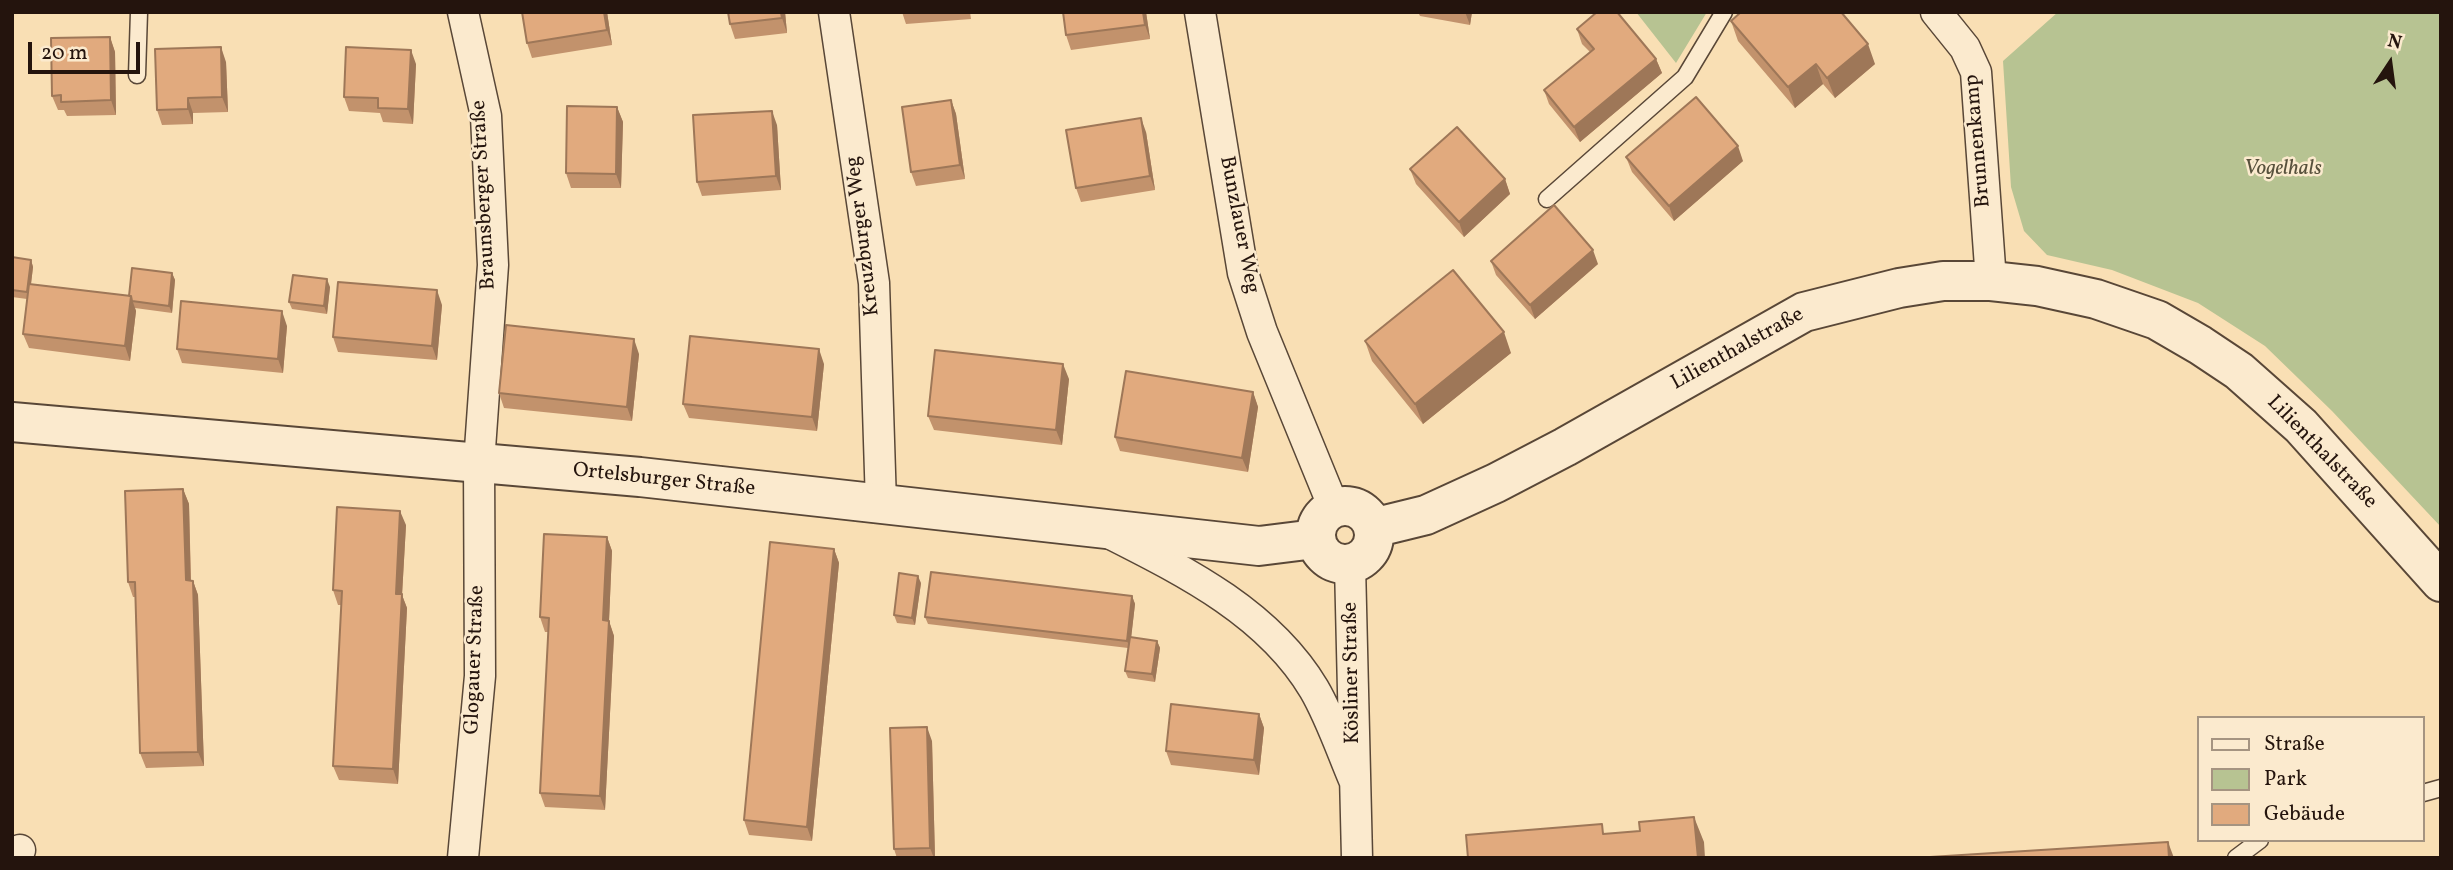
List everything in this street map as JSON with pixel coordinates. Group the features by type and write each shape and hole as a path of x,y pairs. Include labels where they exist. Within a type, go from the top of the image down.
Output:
{"street":[{"name":"Braunsberger Straße","path":"463,12 485,116 493,265 479,463"},
{"name":"Kreuzburger Weg","path":"834,12 874,283 881,504"},
{"name":"Bunzlauer Weg","path":"1200,12 1243,273 1325,523"},
{"name":"Brunnenkamp","path":"1936,12 1965,48 1976,72 1991,281"},
{"name":"Lilienthalstraße","path":"1373,528 1426,515 1496,483 1804,312 1899,288 1943,281 1991,281 2037,286 2096,299 2157,320 2239,371 2301,426 2441,582"},
{"name":"Ortelsburger Straße","path":"12,422 640,477 1259,546 1325,523"},
{"name":"Glogauer Straße","path":"463,858 480,676 479,463"},
{"path":"1353,507 1362,510 1373,528 1373,545 1368,555 1350,565 1340,565 1322,554 1325,523 1353,507"},
{"name":"Kösliner Straße","path":"1100,528 1190,574 1239,608 1283,647 1314,690 1355,782"},
{"name":"Kösliner Straße","path":"1350,565 1357,858"}],"lane":[{"path":"137,75 139,12"},
{"path":"1547,199 1685,78 1724,12"},
{"path":"2236,858 2257,842"}],"green space":[{"path":"1636,12 1707,12 1676,63"},
{"name":"Vogelhals","path":"2058,12 2441,12 2441,527 2332,411 2265,346 2198,303 2112,270 2047,255 2024,231 2011,187 2003,61"}],"building":[{"path":"522,12 604,12 607,30 527,43"},
{"path":"728,12 781,12 782,18 730,24"},
{"path":"1063,12 1143,12 1145,25 1066,35"},
{"path":"1597,12 1617,12 1656,59 1574,127 1544,90 1594,49 1577,29"},
{"path":"1741,12 1841,12 1868,44 1827,78 1816,64 1788,87 1731,21"},
{"path":"110,37 111,100 61,102 61,95 52,96 51,38"},
{"path":"221,47 222,97 188,98 188,109 157,110 155,49"},
{"path":"346,47 411,50 408,109 378,108 378,98 344,97"},
{"path":"1696,97 1738,146 1669,206 1626,157"},
{"path":"951,100 960,165 911,172 902,107"},
{"path":"567,106 617,107 616,174 566,173"},
{"path":"772,111 776,176 697,182 693,115"},
{"path":"1141,118 1150,176 1076,188 1066,130"},
{"path":"1457,127 1505,179 1459,222 1410,169"},
{"path":"1554,205 1593,250 1530,305 1491,261"},
{"path":"12,257 31,260 27,292 12,290"},
{"path":"132,268 172,273 169,306 132,301 129,296"},
{"path":"1453,270 1504,332 1415,404 1365,341"},
{"path":"293,275 327,279 324,306 289,302"},
{"path":"338,282 437,290 432,346 333,337"},
{"path":"29,284 131,296 125,346 23,334"},
{"path":"181,301 282,311 278,359 177,349"},
{"path":"506,325 634,339 627,407 499,393"},
{"path":"690,336 819,349 812,417 683,404"},
{"path":"935,350 1063,364 1056,430 928,416"},
{"path":"1126,371 1253,392 1242,458 1115,437"},
{"path":"183,489 186,580 193,581 198,752 140,753 135,582 128,582 125,491"},
{"path":"337,507 400,511 396,594 402,594 393,769 333,766 342,591 333,590"},
{"path":"544,534 607,537 603,620 609,621 600,796 540,793 549,618 540,617"},
{"path":"770,542 834,549 807,827 744,820"},
{"path":"931,572 1132,596 1127,641 925,617"},
{"path":"899,573 918,576 912,618 894,615"},
{"path":"1130,637 1157,641 1152,674 1125,671"},
{"path":"1171,704 1259,714 1254,760 1166,751"},
{"path":"927,727 930,848 894,849 890,728"},
{"path":"1694,817 1698,858 1468,858 1466,835 1602,824 1603,834 1640,831 1639,822"},
{"path":"2168,842 2169,858 1914,858"}]}
